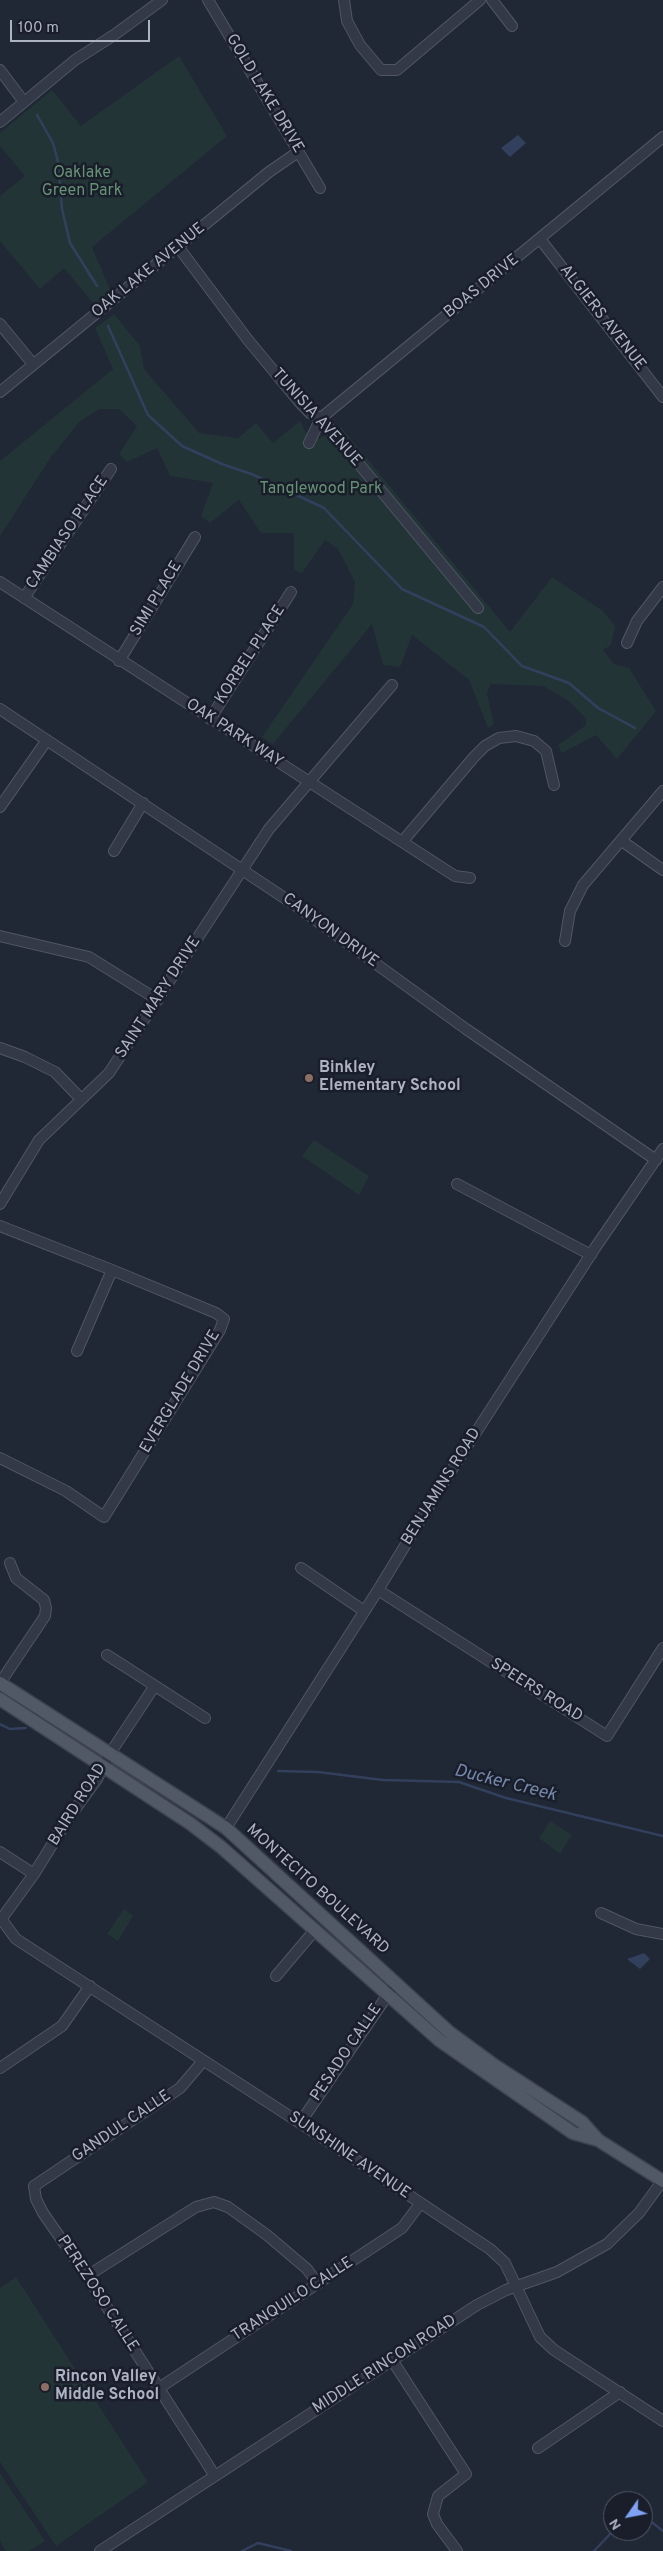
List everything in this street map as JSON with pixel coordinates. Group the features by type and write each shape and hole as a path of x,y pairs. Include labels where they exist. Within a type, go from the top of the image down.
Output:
{"main road":[{"name":"MONTECITO BOULEVARD","path":"0,1683 107,1760 221,1847 439,2040 573,2133 592,2140 598,2140"},
{"name":"MONTECITO BOULEVARD","path":"0,1699 226,1828 449,2032 494,2066 582,2122 598,2140 663,2180"}],"street":[{"path":"0,122 75,60 162,0"},
{"name":"GOLD LAKE DRIVE","path":"208,0 320,188"},
{"path":"344,0 347,21 360,45 381,70 397,70 480,0"},
{"path":"492,0 512,26"},
{"path":"0,70 24,102"},
{"name":"BOAS DRIVE","path":"309,442 321,418 663,137"},
{"name":"OAK LAKE AVENUE","path":"0,392 179,248 269,172 298,152"},
{"name":"ALGIERS AVENUE","path":"540,239 663,397"},
{"name":"TUNISIA AVENUE","path":"179,248 248,340 301,404 310,414 321,418 478,608"},
{"path":"0,324 33,364"},
{"name":"CAMBIASO PLACE","path":"24,598 111,469"},
{"name":"SIMI PLACE","path":"119,661 195,537"},
{"name":"OAK PARK WAY","path":"0,582 309,784 455,876 470,878"},
{"path":"627,643 637,622 663,587"},
{"name":"KORBEL PLACE","path":"210,719 291,592"},
{"name":"SAINT MARY DRIVE","path":"0,1204 39,1140 109,1073 269,829 392,685"},
{"name":"CANYON DRIVE","path":"0,709 303,910 466,1029 656,1160"},
{"path":"402,842 474,757 499,738 516,736 534,741 546,751 554,785"},
{"path":"0,807 47,740"},
{"path":"566,941 570,911 583,884 663,791"},
{"path":"114,851 143,803"},
{"path":"622,840 663,870"},
{"path":"0,936 89,957 158,1000"},
{"path":"0,1048 25,1057 55,1072 81,1099"},
{"name":"BENJAMINS ROAD","path":"226,1828 378,1590 440,1488 590,1255 663,1149"},
{"path":"457,1184 590,1255"},
{"name":"EVERGLADE DRIVE","path":"0,1226 216,1313 224,1319 220,1330 104,1517 66,1491 0,1458"},
{"path":"77,1351 112,1270"},
{"path":"0,1683 45,1616 46,1608 44,1600 16,1578 10,1563"},
{"path":"301,1568 364,1611"},
{"name":"SPEERS ROAD","path":"378,1590 607,1736 663,1648"},
{"path":"107,1655 205,1718"},
{"name":"BAIRD ROAD","path":"1,1921 34,1874 154,1686"},
{"path":"0,1852 34,1874"},
{"path":"601,1913 636,1930 663,1934"},
{"name":"SUNSHINE AVENUE","path":"1,1921 16,1939 300,2123 490,2250 504,2263 540,2337 554,2350 663,2421"},
{"path":"276,1976 315,1930"},
{"name":"PESADO CALLE","path":"300,2123 387,1994 396,1984"},
{"path":"0,2068 62,2026 90,1986"},
{"name":"GANDUL CALLE","path":"34,2186 180,2088 203,2061"},
{"name":"MIDDLE RINCON ROAD","path":"100,2551 477,2305 516,2286 557,2272 607,2244 639,2213 663,2180"},
{"name":"PEREZOSO CALLE","path":"34,2186 36,2199 42,2213 87,2276 215,2476"},
{"path":"87,2276 182,2215 196,2207 214,2202 228,2207 267,2235 307,2269 318,2284"},
{"name":"TRANQUILO CALLE","path":"159,2388 402,2228 420,2204"},
{"path":"392,2360 466,2474 438,2496 433,2514 437,2524 457,2551"},
{"path":"538,2448 620,2392"}],"green space":[{"name":"Oaklake Green Park","path":"179,56 227,136 92,247 111,292 95,305 64,268 40,289 0,241 0,196 25,176 0,146 0,133 52,90 81,126"},
{"name":"Tanglewood Park","path":"114,314 140,346 144,369 199,433 238,438 256,423 273,443 300,421 306,433 318,439 341,427 510,632 552,577 603,611 615,626 611,645 603,650 614,664 629,668 656,711 617,759 596,735 562,753 558,745 586,725 586,719 569,701 543,686 491,684 487,693 494,724 488,728 469,680 412,635 400,667 383,665 372,624 273,744 262,737 353,604 355,582 338,549 325,540 302,573 294,570 294,533 261,533 239,500 210,523 201,516 213,483 170,476 157,448 127,462 119,454 137,426 119,409 100,409 80,421 51,457 0,536 0,461 113,369 95,328"},
{"path":"314,1140 369,1176 359,1195 302,1156"},
{"path":"550,1821 572,1835 560,1854 539,1838"},
{"path":"124,1909 133,1916 118,1941 107,1934"},
{"name":"Rincon Valley Middle School","path":"16,2277 148,2482 56,2546 0,2462 0,2288"},
{"path":"0,2473 45,2541 29,2551 6,2551 0,2541"}],"water":[{"path":"518,135 526,143 510,157 501,148"},
{"path":"644,1953 650,1959 640,1969 627,1959"}],"waterway":[{"path":"37,115 53,143 58,162 62,209 70,243 97,286"},
{"path":"108,326 148,415 182,446 222,464 254,475 324,508 402,589 484,627 522,666 569,683 598,708 635,728"},
{"name":"Ducker Creek","path":"0,1724 10,1729 26,1728"},
{"name":"Ducker Creek","path":"278,1771 318,1772 383,1780 459,1782 506,1798 663,1836"},
{"path":"653,2523 663,2531"},
{"path":"594,2551 604,2541"},
{"path":"242,2551 258,2543 291,2551"}],"place":[{"name":"Binkley Elementary School","path":"309,1078"},
{"name":"Rincon Valley Middle School","path":"45,2387"}]}
